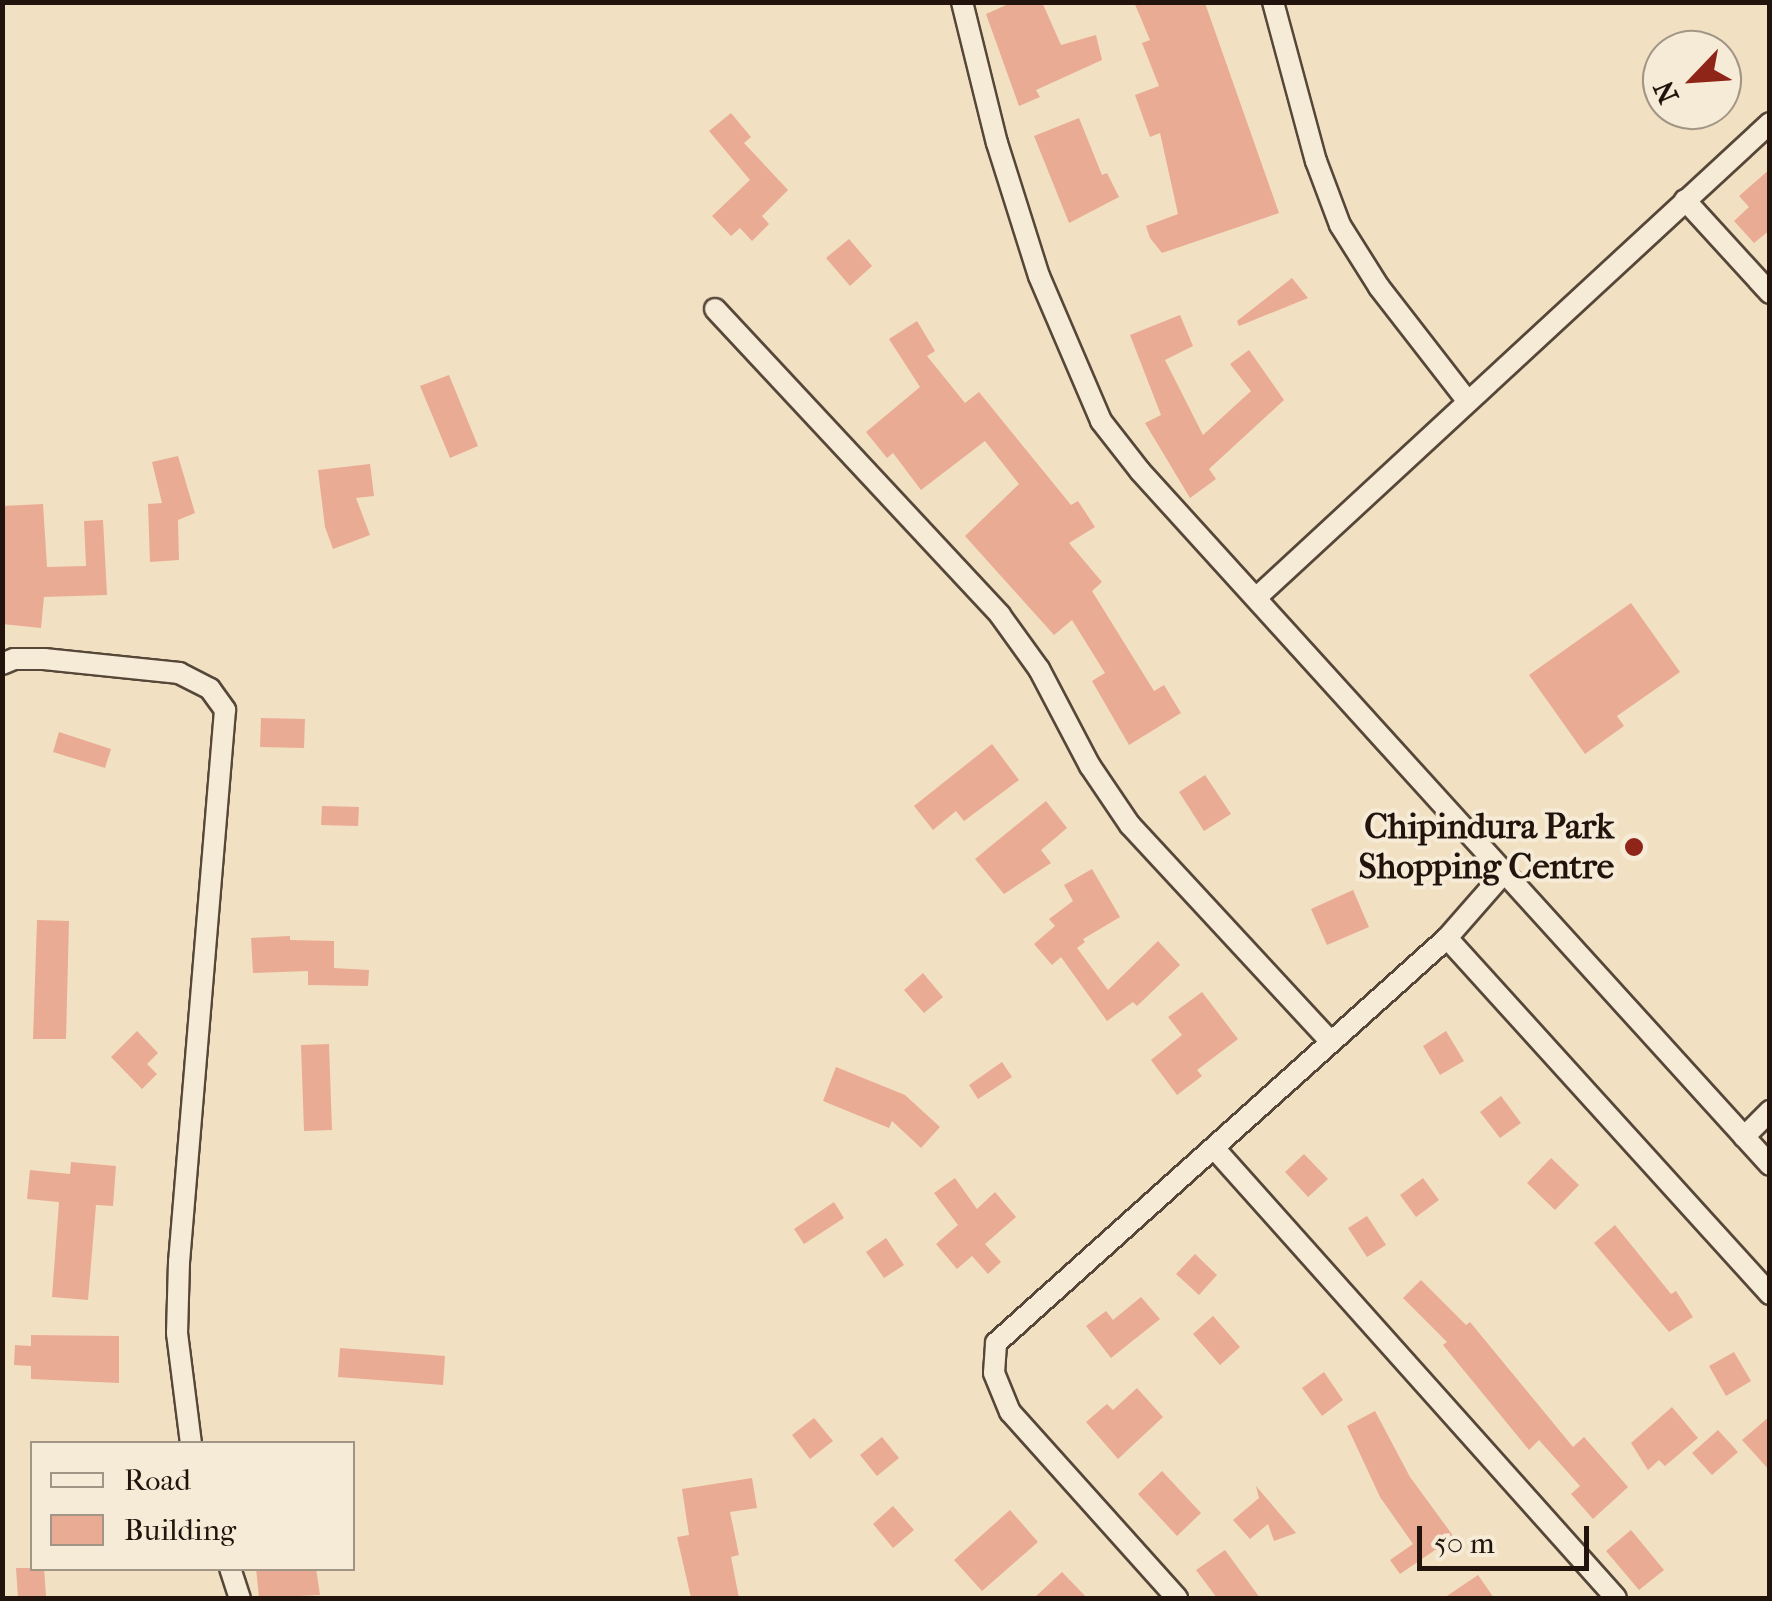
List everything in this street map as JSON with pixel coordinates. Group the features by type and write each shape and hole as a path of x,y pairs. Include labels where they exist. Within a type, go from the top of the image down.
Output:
{"street":[{"path":"962,2 996,143 1039,276 1101,421 1256,598 1770,1165"},
{"path":"1274,2 1316,161 1340,225 1379,287 1466,399"},
{"path":"1256,598 1466,399 1770,123"},
{"path":"1684,200 1770,293"},
{"path":"715,309 1000,615 1038,669 1090,766 1130,825 1329,1040"},
{"path":"2,664 14,659 44,659 179,673 210,688 225,710 179,1262 177,1332 191,1441"},
{"path":"1177,1598 1010,1412 994,1373 996,1343 1446,938 1504,873"},
{"path":"1446,938 1770,1294"},
{"path":"1744,1137 1770,1112"},
{"path":"1214,1148 1616,1598"},
{"path":"231,1571 240,1598"}],"building":[{"path":"1013,2 1042,2 1061,45 1096,35 1102,60 1036,90 1040,97 1019,106 986,14"},
{"path":"1134,2 1205,3 1279,213 1162,253 1150,238 1146,226 1178,214 1160,133 1150,137 1135,95 1159,86 1142,43 1150,40"},
{"path":"731,113 751,137 744,143 788,190 762,216 769,224 752,241 740,228 731,236 712,216 750,180 709,131"},
{"path":"1079,118 1102,175 1107,173 1119,197 1069,223 1034,136"},
{"path":"1770,169 1770,230 1754,243 1734,221 1749,207 1739,196"},
{"path":"849,239 872,266 850,286 826,258"},
{"path":"1292,278 1308,298 1239,326 1237,321"},
{"path":"1180,315 1193,346 1165,360 1203,435 1251,391 1230,364 1249,350 1284,400 1209,469 1216,479 1190,498 1145,423 1161,415 1130,335"},
{"path":"917,321 935,351 927,356 965,403 979,392 1071,505 1078,501 1095,527 1069,543 1102,582 1092,591 1154,691 1164,685 1181,713 1129,745 1092,681 1105,673 1072,620 1054,635 965,536 1019,484 985,441 921,490 893,453 887,458 866,432 920,387 889,339"},
{"path":"449,375 478,446 450,458 420,386"},
{"path":"178,456 195,513 178,520 179,560 150,562 148,504 162,503 152,462"},
{"path":"370,464 374,496 356,498 370,535 333,549 325,527 318,470"},
{"path":"43,504 47,567 86,566 84,521 103,520 107,595 44,597 41,628 2,624 2,506"},
{"path":"1631,603 1680,672 1617,716 1624,726 1585,754 1529,675"},
{"path":"261,718 305,719 304,748 260,747"},
{"path":"59,732 111,749 105,768 53,752"},
{"path":"992,744 1019,780 964,821 956,811 933,830 914,806"},
{"path":"1205,775 1231,814 1204,831 1179,792"},
{"path":"1046,801 1067,828 1041,850 1051,863 1004,894 975,859"},
{"path":"322,806 359,807 358,826 321,825"},
{"path":"1092,869 1120,917 1083,939 1085,942 1077,948 1108,990 1158,941 1180,965 1137,1006 1133,1002 1107,1021 1061,957 1052,965 1034,944 1055,926 1049,919 1073,901 1064,885"},
{"path":"1353,890 1369,927 1327,945 1311,909"},
{"path":"37,920 69,921 66,1039 33,1039"},
{"path":"290,936 290,940 334,941 334,968 369,970 368,986 308,985 308,971 253,973 251,938"},
{"path":"923,973 943,997 924,1013 904,990"},
{"path":"1202,992 1238,1039 1197,1070 1202,1076 1177,1095 1151,1060 1182,1035 1168,1017"},
{"path":"137,1031 158,1053 147,1064 157,1074 142,1089 111,1057"},
{"path":"1446,1031 1464,1061 1440,1075 1423,1046"},
{"path":"329,1044 332,1130 304,1131 301,1045"},
{"path":"1002,1062 1012,1077 978,1099 969,1085"},
{"path":"836,1067 905,1095 940,1127 921,1148 892,1121 889,1128 823,1101"},
{"path":"1501,1096 1521,1123 1500,1138 1480,1112"},
{"path":"1304,1154 1328,1179 1308,1197 1285,1172"},
{"path":"1551,1158 1579,1185 1555,1210 1527,1183"},
{"path":"71,1162 116,1166 113,1206 96,1205 88,1300 52,1297 59,1202 27,1199 30,1170 70,1174"},
{"path":"955,1178 977,1209 995,1192 1016,1217 985,1244 1001,1262 988,1274 972,1256 957,1269 936,1244 958,1225 934,1193"},
{"path":"1423,1178 1439,1200 1416,1217 1400,1195"},
{"path":"834,1202 844,1218 804,1244 794,1229"},
{"path":"1367,1216 1386,1245 1367,1257 1348,1228"},
{"path":"1615,1225 1671,1294 1676,1291 1693,1317 1669,1332 1594,1243"},
{"path":"886,1238 904,1265 884,1278 866,1252"},
{"path":"1195,1254 1217,1275 1199,1295 1176,1274"},
{"path":"1421,1280 1466,1325 1470,1322 1573,1447 1584,1437 1628,1487 1593,1519 1571,1494 1580,1486 1539,1440 1529,1450 1443,1345 1447,1342 1403,1298"},
{"path":"1141,1297 1160,1319 1111,1358 1086,1326 1106,1311 1113,1320"},
{"path":"1213,1316 1240,1347 1220,1365 1193,1334"},
{"path":"31,1335 119,1336 119,1383 31,1379 31,1366 14,1365 15,1345 31,1346"},
{"path":"340,1348 445,1356 443,1385 338,1377"},
{"path":"1734,1352 1751,1381 1726,1396 1709,1366"},
{"path":"1324,1372 1343,1400 1322,1416 1302,1388"},
{"path":"1137,1388 1163,1417 1118,1459 1086,1422 1107,1404 1113,1410"},
{"path":"1672,1407 1698,1438 1665,1466 1659,1460 1648,1470 1631,1443"},
{"path":"1375,1411 1410,1477 1454,1537 1400,1574 1390,1560 1413,1544 1380,1497 1347,1426"},
{"path":"1770,1416 1770,1471 1742,1440"},
{"path":"814,1418 833,1441 810,1459 792,1435"},
{"path":"1718,1430 1738,1452 1712,1475 1692,1453"},
{"path":"882,1437 899,1458 877,1476 860,1455"},
{"path":"1162,1471 1201,1513 1177,1536 1138,1494"},
{"path":"752,1478 757,1508 730,1512 739,1555 731,1557 739,1598 691,1598 677,1537 689,1535 682,1489"},
{"path":"1256,1486 1296,1533 1274,1541 1268,1524 1250,1539 1233,1520 1259,1498"},
{"path":"893,1506 914,1530 893,1548 873,1524"},
{"path":"1010,1510 1038,1542 982,1591 954,1560"},
{"path":"1631,1530 1664,1570 1639,1590 1606,1551"},
{"path":"1225,1550 1260,1598 1217,1598 1196,1570"},
{"path":"16,1568 44,1571 46,1596 18,1598"},
{"path":"256,1571 316,1571 320,1595 259,1598"},
{"path":"1062,1572 1087,1598 1034,1598"},
{"path":"1478,1575 1494,1598 1444,1598"}],"place":[{"name":"Chipindura Park Shopping Centre","path":"1634,847"}]}
